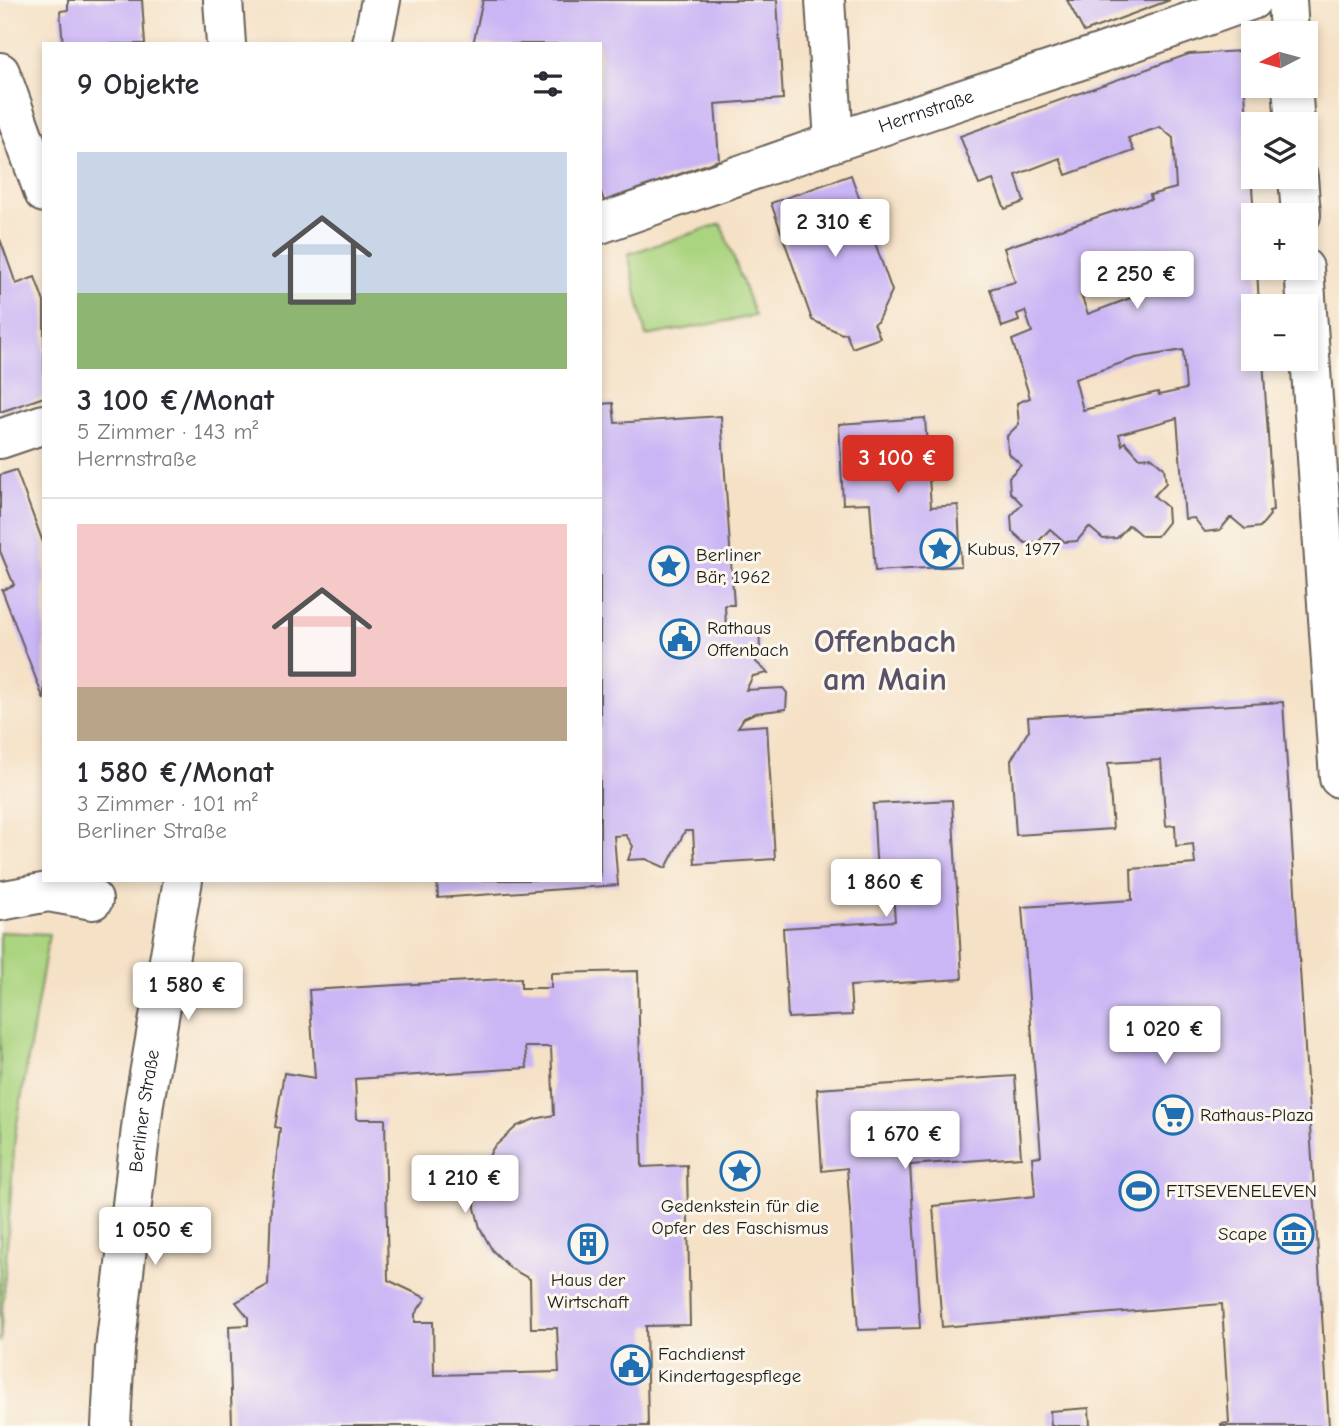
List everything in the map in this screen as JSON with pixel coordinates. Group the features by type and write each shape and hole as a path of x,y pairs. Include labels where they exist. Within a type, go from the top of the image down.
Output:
{"street":[{"path":"223,0 226,42"},
{"path":"372,42 381,0"},
{"path":"825,0 834,142"},
{"name":"Herrnstraße","path":"602,223 1252,0"},
{"path":"1287,0 1288,21"},
{"path":"0,72 42,188"},
{"path":"1305,280 1339,778"},
{"path":"0,439 42,425"},
{"name":"Berliner Straße","path":"111,1426 115,1349 144,1104 183,882"},
{"path":"0,901 48,892 93,900"}],"green space":[{"path":"721,224 755,316 646,336 628,254"},
{"path":"0,932 49,934 15,1136 0,1343"}],"building":[{"path":"68,0 142,0 145,42 63,42 60,11 68,10"},
{"path":"483,0 777,0 783,99 715,104 719,160 604,201 602,42 473,42"},
{"path":"1067,0 1170,0 1084,32"},
{"path":"1241,51 1241,98 1245,98 1246,112 1241,112 1241,189 1252,189 1253,203 1241,203 1241,280 1258,280 1258,294 1241,294 1241,371 1264,371 1273,511 1269,512 1270,515 1260,527 1245,529 1230,518 1220,530 1205,532 1194,518 1185,519 1177,418 1119,434 1122,445 1125,442 1140,458 1151,457 1164,468 1166,483 1154,496 1167,507 1168,522 1157,536 1142,536 1129,525 1117,538 1103,539 1089,527 1077,541 1065,542 1050,529 1038,542 1025,543 1012,531 1011,516 1022,504 1010,492 1009,477 1021,465 1008,453 1007,436 1019,424 1017,403 1030,398 1012,340 1032,332 1025,311 1017,314 1019,321 1002,327 990,289 1015,282 1004,248 1151,199 1150,195 1176,188 1173,138 1160,127 1128,138 1134,151 1066,175 1060,158 1016,175 1024,202 1005,209 993,180 979,185 960,136 1189,54","holes":["1188,256 1189,276 1088,314 1081,295","1183,350 1186,389 1159,395 1158,392 1083,410 1075,379 1136,358"]},
{"path":"851,175 892,291 877,322 874,323 880,338 852,348 846,333 842,334 812,320 771,203"},
{"path":"0,239 16,284 35,277 42,296 42,398 0,412"},
{"name":"Rathaus Offenbach","path":"613,403 615,423 721,416 734,605 725,605 726,628 759,626 760,650 755,651 756,662 768,673 753,676 746,690 783,688 787,693 786,709 755,713 744,718 738,727 767,725 775,859 695,864 693,831 685,831 666,868 646,859 628,860 633,846 626,835 614,836 618,885 438,898 437,882 602,882 602,404"},
{"path":"925,418 931,507 958,505 961,566 875,571 870,503 843,504 839,424"},
{"path":"16,470 42,540 42,695 2,590 14,585 0,551 0,475"},
{"name":"Rathaus-Plaza","path":"1283,702 1329,1426 1221,1426 1229,1423 1222,1304 942,1327 933,1206 1035,1196 1032,1157 1041,1156 1022,907 1132,900 1131,869 1195,864 1193,844 1176,846 1175,825 1166,826 1161,760 1108,763 1113,829 1016,835 1011,760 1029,730 1028,717"},
{"path":"952,800 962,979 850,986 852,1015 788,1018 783,928 895,921 893,892 878,893 873,804"},
{"name":"Haus der Wirtschaft","path":"638,971 642,1167 687,1165 690,1325 646,1326 648,1426 232,1426 229,1326 248,1325 248,1317 236,1302 268,1285 271,1205 280,1128 275,1127 284,1073 315,1078 309,990 521,978 521,988 551,988 551,973","holes":["525,1047 551,1047 554,1115 517,1126 493,1148 477,1181 475,1208 480,1228 492,1250 510,1268 530,1279 531,1328 557,1328 559,1372 434,1375 433,1322 415,1322 415,1314 426,1298 388,1280 385,1119 357,1119 355,1079 527,1068"]},
{"path":"1015,1076 1021,1157 910,1165 920,1328 858,1330 847,1168 822,1171 817,1089"},
{"path":"1089,1408 1090,1426 1051,1426 1050,1411"}],"place":[{"name":"Kubus, 1977","path":"940,549"},
{"name":"Berliner Bär, 1962","path":"669,566"},
{"name":"Rathaus Offenbach","path":"680,639"},
{"name":"Rathaus-Plaza","path":"1173,1115"},
{"name":"Gedenkstein für die Opfer des Faschismus","path":"740,1171"},
{"name":"FITSEVENELEVEN","path":"1139,1191"},
{"name":"Scape","path":"1294,1234"},
{"name":"Haus der Wirtschaft","path":"588,1244"},
{"name":"Fachdienst Kindertagespflege","path":"631,1365"}],"district":[{"name":"Offenbach am Main","path":"885,660"}]}
